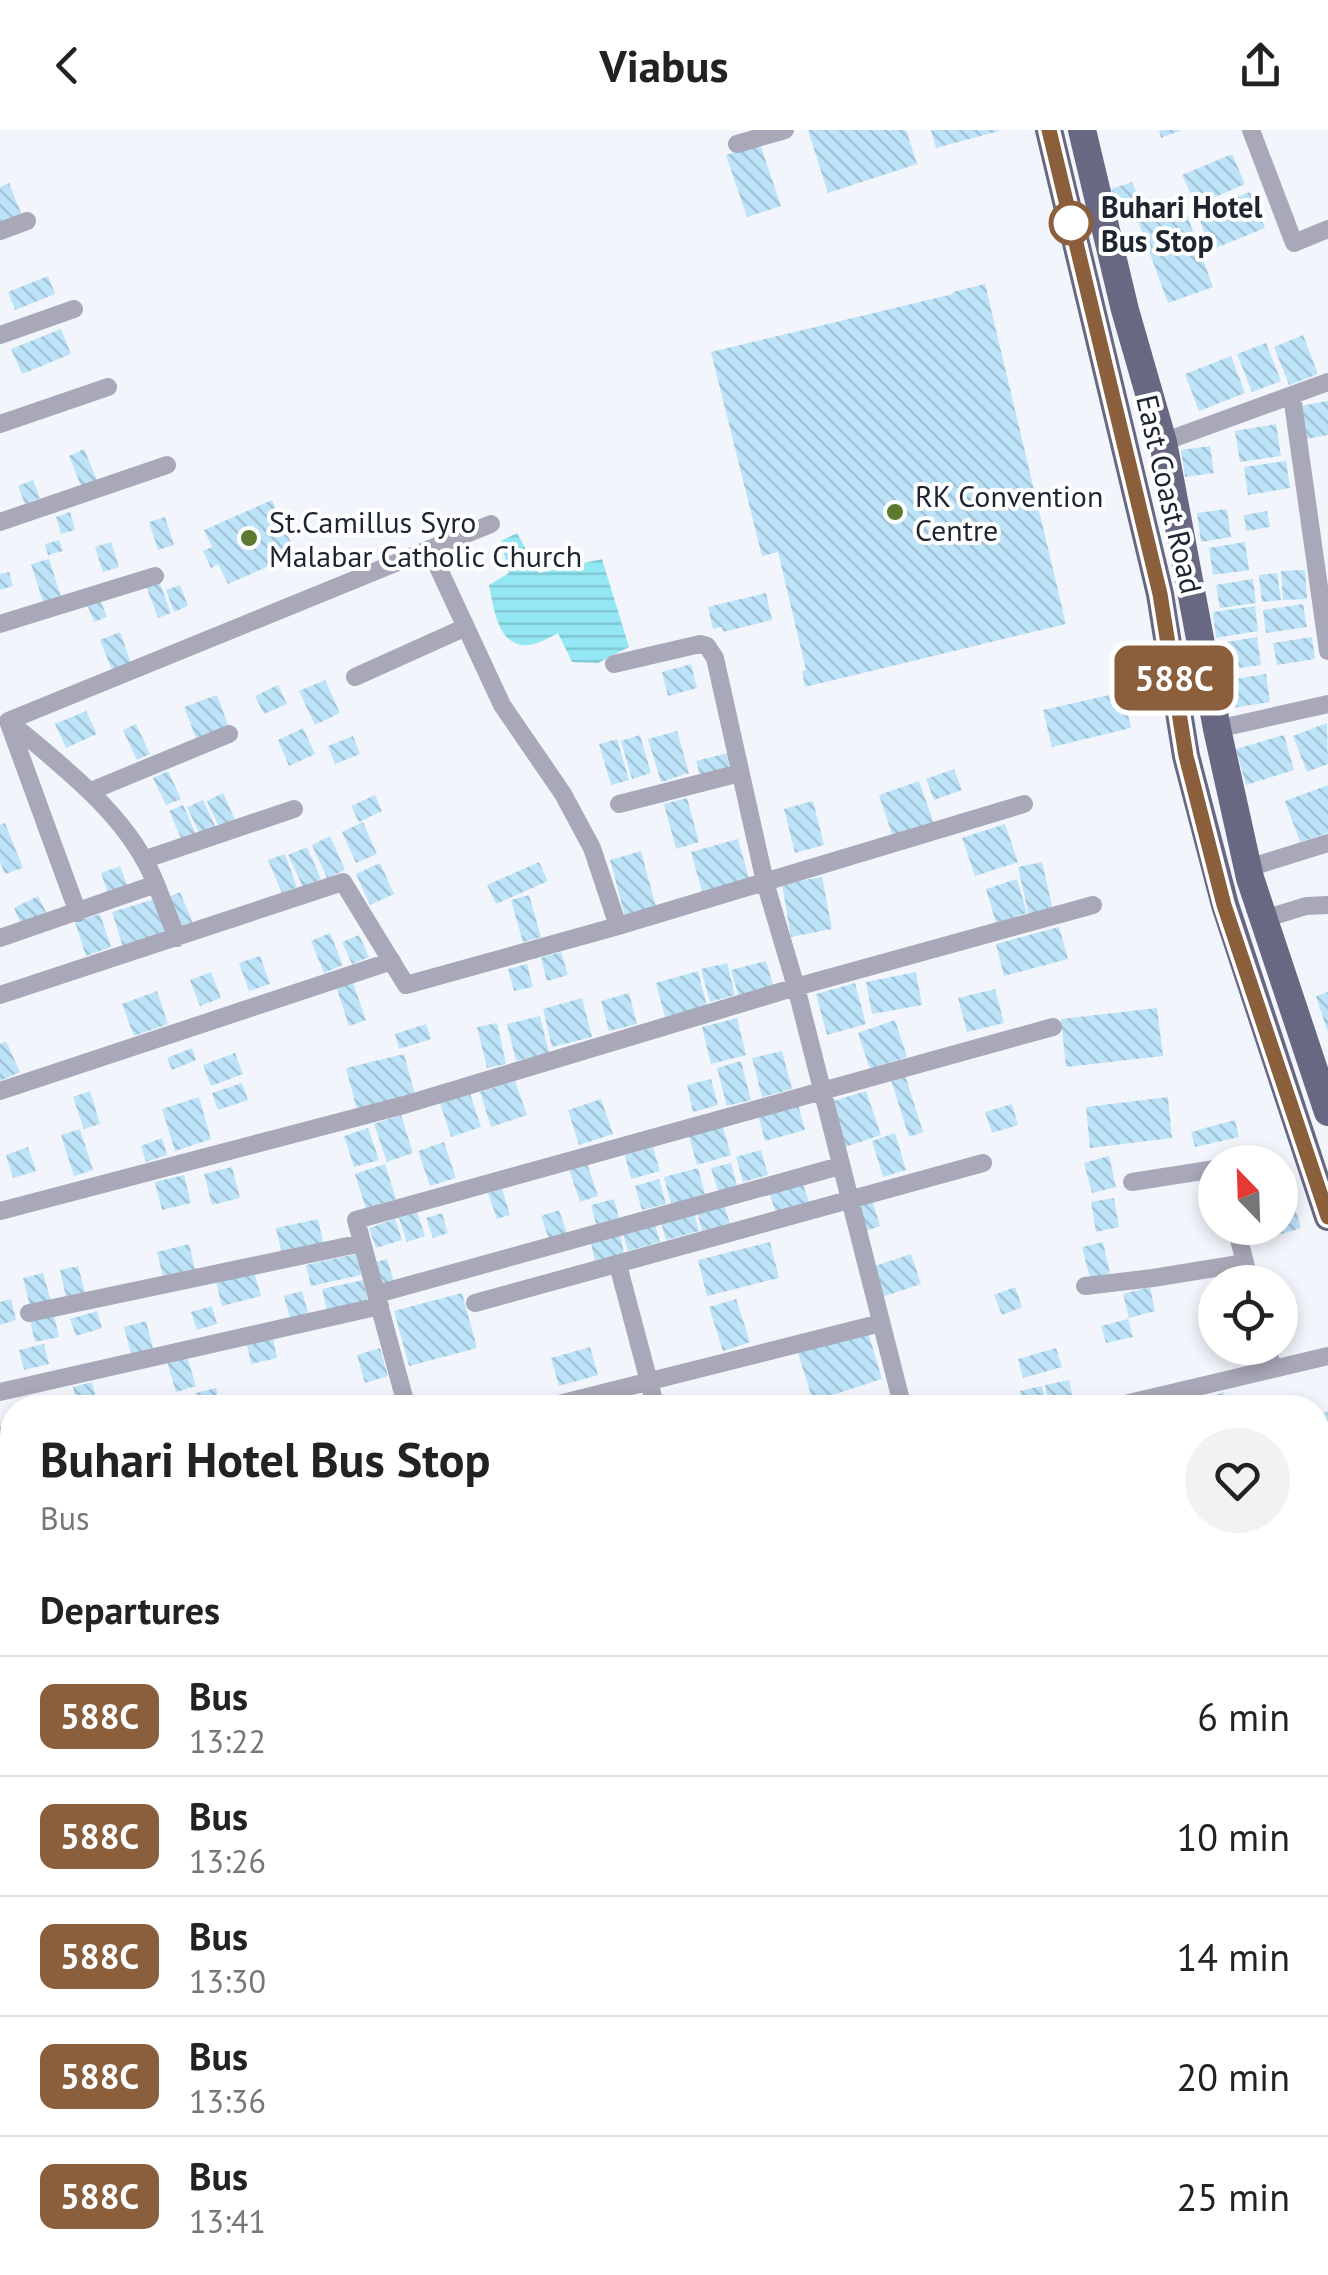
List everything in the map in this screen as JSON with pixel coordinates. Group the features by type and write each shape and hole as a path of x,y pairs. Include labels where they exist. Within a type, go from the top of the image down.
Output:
{"main road":[{"name":"East Coast Road","path":"1049,130 1160,594 1186,756 1224,905 1328,1217"},
{"name":"East Coast Road","path":"1082,130 1125,310 1163,442 1217,729 1248,868 1328,1112"}],"street":[{"path":"737,144 785,130"},
{"path":"1252,130 1294,243 1328,229"},
{"path":"0,230 27,221"},
{"path":"0,335 74,309"},
{"path":"1163,442 1328,382"},
{"path":"0,424 108,386"},
{"path":"1292,396 1324,583 1328,651"},
{"path":"0,522 167,465"},
{"path":"4,716 490,524"},
{"path":"430,550 502,705 562,794 592,848 618,926"},
{"path":"0,624 156,576"},
{"path":"355,677 466,627"},
{"path":"614,664 690,646 707,646 714,658 765,882 796,987 900,1395"},
{"path":"1217,729 1328,704"},
{"path":"4,716 91,791 146,859 177,938"},
{"path":"4,716 78,913"},
{"path":"91,791 228,734"},
{"path":"618,804 740,773"},
{"path":"0,995 343,882 406,985 1024,804"},
{"path":"146,859 294,809"},
{"path":"1248,868 1328,843"},
{"path":"0,938 156,884"},
{"path":"0,1212 404,1105 796,987 1093,904"},
{"path":"1264,918 1306,906 1328,905"},
{"path":"0,1091 392,961"},
{"path":"404,1395 356,1220 1053,1027"},
{"path":"475,1303 983,1163"},
{"path":"0,1392 378,1300 840,1166"},
{"path":"1132,1182 1198,1172"},
{"path":"29,1313 362,1242"},
{"path":"1085,1286 1245,1263 1240,1245"},
{"path":"618,1265 652,1395"},
{"path":"594,1395 881,1323"},
{"path":"1163,1395 1328,1356"},
{"path":"1272,1365 1273,1369"}],"water":[{"path":"517,533 539,573 602,559 629,647 598,663 572,662 558,633 522,645 506,636 496,617 489,585 509,573 501,541"}],"building":[{"path":"808,130 906,130 917,164 828,193"},
{"path":"931,130 999,130 999,131 936,148"},
{"path":"1159,130 1182,130 1161,138"},
{"path":"760,144 781,206 747,217 726,155"},
{"path":"1232,154 1245,184 1196,205 1182,175"},
{"path":"1132,182 1143,210 1122,217 1111,189"},
{"path":"9,183 23,218 0,228 0,187"},
{"path":"1250,192 1265,228 1211,250 1197,213"},
{"path":"1182,201 1213,287 1168,303 1137,218"},
{"path":"48,276 55,294 15,310 8,292"},
{"name":"RK Convention Centre","path":"985,284 1066,624 805,687 802,671 806,670 778,552 762,556 711,352"},
{"path":"61,329 71,354 22,374 11,349"},
{"path":"1303,335 1318,374 1289,385 1274,347"},
{"path":"1266,343 1281,381 1252,392 1237,354"},
{"path":"1231,356 1245,393 1199,411 1185,374"},
{"path":"1328,401 1328,435 1306,439 1300,406"},
{"path":"1276,424 1281,456 1240,462 1235,431"},
{"path":"1210,446 1214,473 1185,477 1181,450"},
{"path":"84,449 97,480 81,486 69,456"},
{"path":"1286,461 1290,488 1248,495 1244,467"},
{"path":"33,480 40,498 25,504 18,486"},
{"name":"St.Camillus Syro Malabar Catholic Church","path":"272,500 296,554 228,584 218,564 211,568 203,551 212,547 204,530"},
{"path":"1227,509 1231,537 1201,542 1197,513"},
{"path":"1267,511 1270,527 1246,531 1244,515"},
{"path":"70,512 75,530 61,534 56,517"},
{"path":"165,517 174,545 158,550 149,522"},
{"path":"59,540 63,551 48,555 45,544"},
{"path":"111,542 119,567 103,572 95,547"},
{"path":"1245,542 1249,570 1213,575 1209,548"},
{"path":"49,559 61,597 43,602 31,564"},
{"path":"1305,570 1307,599 1283,600 1281,571"},
{"path":"9,572 13,586 0,590 0,574"},
{"path":"1277,573 1281,600 1262,602 1259,575"},
{"path":"1253,579 1256,603 1220,608 1216,585"},
{"path":"159,581 171,613 158,618 146,586"},
{"path":"180,585 188,606 174,612 166,590"},
{"path":"766,593 772,620 723,632 722,627 713,629 708,607"},
{"path":"99,597 107,617 94,622 86,602"},
{"path":"1303,604 1307,627 1266,633 1263,610"},
{"path":"1255,606 1258,631 1216,638 1213,612"},
{"path":"120,632 131,663 112,670 100,640"},
{"path":"1257,637 1261,665 1231,669 1227,642"},
{"path":"1312,637 1315,659 1277,665 1273,643"},
{"path":"691,664 697,688 668,696 662,672"},
{"path":"1266,674 1270,702 1232,708 1228,680"},
{"path":"325,680 340,713 315,725 299,691"},
{"path":"278,685 287,704 264,714 255,696"},
{"path":"1123,692 1131,728 1052,747 1043,710"},
{"path":"217,695 228,725 196,738 184,707"},
{"path":"86,711 97,734 66,748 55,724"},
{"path":"1327,723 1328,764 1307,772 1293,736"},
{"path":"136,724 150,754 137,760 123,730"},
{"path":"303,728 315,754 289,766 278,740"},
{"path":"677,731 689,773 661,782 648,739"},
{"path":"640,735 651,773 632,779 621,741"},
{"path":"1284,735 1294,770 1246,785 1236,749"},
{"path":"353,736 360,754 335,764 328,746"},
{"path":"617,739 629,780 611,785 599,744"},
{"path":"728,753 732,767 700,775 696,761"},
{"path":"954,769 962,790 934,800 926,779"},
{"path":"168,771 181,799 166,805 153,778"},
{"path":"919,781 934,824 893,837 879,795"},
{"path":"1328,785 1328,833 1300,842 1285,801"},
{"path":"223,793 235,820 219,827 207,801"},
{"path":"375,795 382,811 359,822 351,806"},
{"path":"687,798 699,842 676,849 664,804"},
{"path":"203,800 217,830 201,837 187,807"},
{"path":"813,801 824,845 795,853 784,809"},
{"path":"183,805 196,834 182,840 169,811"},
{"path":"363,822 377,854 356,863 342,832"},
{"path":"5,823 23,868 5,874 0,862 0,825"},
{"path":"1005,824 1018,862 975,876 962,838"},
{"path":"330,836 345,870 327,878 312,845"},
{"path":"738,839 750,882 703,895 691,852"},
{"path":"307,847 321,879 303,887 288,855"},
{"path":"641,851 656,907 625,916 610,860"},
{"path":"285,854 297,887 282,893 268,860"},
{"path":"539,862 548,881 496,904 487,885"},
{"path":"1042,862 1053,910 1029,916 1018,867"},
{"path":"380,863 394,894 370,905 356,874"},
{"path":"120,866 130,892 110,899 101,873"},
{"path":"822,877 832,929 791,937 782,884"},
{"path":"1017,879 1027,913 996,923 986,889"},
{"path":"180,892 193,923 175,931 162,900"},
{"path":"529,895 541,937 523,942 511,900"},
{"path":"38,896 48,916 23,928 14,908"},
{"path":"155,899 166,933 123,947 112,912"},
{"path":"100,914 111,947 86,956 75,922"},
{"path":"1059,927 1068,959 1004,976 996,944"},
{"path":"330,933 343,965 324,973 311,941"},
{"path":"359,935 369,957 352,964 342,942"},
{"path":"561,952 568,975 547,981 541,958"},
{"path":"260,956 270,984 249,991 239,963"},
{"path":"766,961 774,988 739,997 731,970"},
{"path":"727,963 735,995 710,1002 701,969"},
{"path":"527,964 533,987 514,991 508,969"},
{"path":"698,971 707,1006 665,1017 656,983"},
{"path":"211,972 221,998 200,1006 190,980"},
{"path":"916,972 922,1005 872,1014 866,982"},
{"path":"352,980 366,1020 349,1026 336,986"},
{"path":"855,983 866,1024 827,1035 816,994"},
{"path":"995,989 1004,1023 967,1032 958,998"},
{"path":"157,991 168,1024 134,1036 122,1004"},
{"path":"1328,992 1328,1030 1327,1030 1316,996"},
{"path":"629,993 637,1024 609,1031 601,1001"},
{"path":"582,998 592,1037 552,1047 543,1009"},
{"path":"1157,1008 1163,1056 1066,1067 1061,1019"},
{"path":"540,1016 549,1053 516,1061 507,1024"},
{"path":"737,1018 746,1055 711,1064 702,1027"},
{"path":"895,1020 907,1057 870,1069 858,1033"},
{"path":"497,1023 506,1064 487,1068 477,1027"},
{"path":"426,1024 431,1039 399,1049 395,1034"},
{"path":"6,1041 20,1072 0,1081 0,1044"},
{"path":"192,1048 196,1060 172,1070 167,1058"},
{"path":"782,1051 792,1089 762,1097 752,1058"},
{"path":"235,1053 243,1074 211,1086 203,1065"},
{"path":"404,1054 415,1095 357,1110 346,1068"},
{"path":"741,1061 751,1100 727,1106 717,1068"},
{"path":"905,1075 923,1132 909,1137 891,1080"},
{"path":"711,1079 718,1105 693,1112 687,1085"},
{"path":"515,1081 527,1115 491,1127 480,1092"},
{"path":"242,1083 248,1100 218,1110 212,1093"},
{"path":"90,1091 100,1124 84,1129 73,1097"},
{"path":"866,1091 881,1135 845,1147 830,1102"},
{"path":"470,1093 481,1127 451,1137 440,1103"},
{"path":"199,1097 211,1139 175,1151 162,1109"},
{"path":"1168,1097 1172,1138 1090,1148 1086,1107"},
{"path":"601,1099 613,1134 579,1145 568,1110"},
{"path":"798,1104 805,1130 765,1141 758,1115"},
{"path":"1012,1104 1018,1125 992,1133 985,1112"},
{"path":"401,1115 413,1153 387,1162 374,1124"},
{"path":"1235,1120 1239,1137 1195,1147 1191,1132"},
{"path":"722,1124 731,1155 697,1165 688,1133"},
{"path":"368,1128 379,1160 354,1167 344,1136"},
{"path":"80,1129 93,1170 74,1176 61,1135"},
{"path":"895,1133 906,1170 883,1177 872,1141"},
{"path":"162,1138 167,1155 146,1162 141,1146"},
{"path":"444,1142 456,1178 430,1186 418,1151"},
{"path":"28,1147 36,1171 13,1178 6,1155"},
{"path":"653,1147 660,1171 631,1179 625,1155"},
{"path":"761,1150 768,1175 743,1182 736,1157"},
{"path":"1109,1156 1116,1187 1092,1193 1084,1163"},
{"path":"587,1163 598,1196 580,1202 569,1169"},
{"path":"731,1163 737,1186 718,1191 711,1168"},
{"path":"385,1164 396,1199 366,1209 355,1174"},
{"path":"232,1167 240,1198 212,1205 204,1174"},
{"path":"698,1168 705,1194 671,1204 664,1177"},
{"path":"184,1175 191,1203 162,1210 155,1182"},
{"path":"659,1179 666,1204 642,1210 635,1186"},
{"path":"802,1181 810,1205 777,1216 769,1192"},
{"path":"502,1189 510,1215 497,1219 488,1193"},
{"path":"1114,1198 1119,1227 1096,1232 1091,1202"},
{"path":"614,1199 619,1218 596,1224 591,1205"},
{"path":"872,1200 880,1226 862,1232 854,1206"},
{"path":"724,1204 730,1224 702,1231 697,1211"},
{"path":"559,1210 568,1236 550,1242 541,1216"},
{"path":"693,1210 699,1231 666,1240 660,1219"},
{"path":"417,1212 425,1236 407,1242 399,1218"},
{"path":"442,1213 448,1233 433,1238 426,1218"},
{"path":"318,1219 324,1246 282,1255 276,1228"},
{"path":"395,1219 402,1240 376,1248 369,1228"},
{"path":"655,1225 660,1242 628,1251 623,1234"},
{"path":"620,1235 624,1253 595,1261 591,1243"},
{"path":"770,1242 779,1278 707,1296 698,1260"},
{"path":"1103,1242 1110,1273 1090,1278 1082,1247"},
{"path":"189,1244 195,1269 163,1276 157,1252"},
{"path":"356,1254 361,1275 311,1286 306,1265"},
{"path":"911,1254 921,1284 882,1297 872,1267"},
{"path":"387,1259 394,1282 380,1286 373,1263"},
{"path":"78,1266 85,1292 66,1297 60,1270"},
{"path":"254,1272 261,1296 222,1306 216,1282"},
{"path":"43,1273 51,1301 30,1306 23,1278"},
{"path":"363,1280 369,1305 328,1314 322,1289"},
{"path":"1015,1287 1022,1307 1002,1315 994,1295"},
{"path":"1150,1287 1155,1311 1129,1318 1123,1294"},
{"path":"302,1291 308,1313 290,1318 284,1296"},
{"path":"462,1293 477,1348 409,1366 394,1311"},
{"path":"11,1299 16,1320 0,1325 0,1302"},
{"path":"736,1299 750,1342 723,1351 709,1307"},
{"path":"212,1306 217,1324 197,1330 191,1312"},
{"path":"97,1311 102,1328 76,1336 70,1319"},
{"path":"54,1315 59,1337 35,1342 30,1320"},
{"path":"1128,1319 1133,1337 1106,1343 1101,1326"},
{"path":"146,1321 153,1348 131,1354 124,1327"},
{"path":"868,1332 882,1379 832,1395 811,1395 798,1353"},
{"path":"273,1338 277,1358 251,1364 247,1344"},
{"path":"44,1344 49,1364 24,1370 19,1350"},
{"path":"590,1347 598,1375 559,1386 551,1358"},
{"path":"380,1348 388,1376 365,1383 357,1355"},
{"path":"1056,1348 1062,1367 1023,1378 1018,1359"},
{"path":"187,1357 196,1386 176,1392 167,1362"},
{"path":"1069,1380 1072,1395 1047,1395 1045,1385"},
{"path":"92,1382 95,1395 75,1395 73,1387"},
{"path":"1042,1386 1044,1395 1021,1395 1020,1391"},
{"path":"216,1388 218,1395 196,1395"}],"bus line":[{"name":"588C","path":"1049,130 1160,594 1186,756 1224,905 1328,1217"}],"place":[{"name":"Buhari Hotel Bus Stop","path":"1071,223"},
{"name":"RK Convention Centre","path":"895,512"},
{"name":"St.Camillus Syro Malabar Catholic Church","path":"249,538"}]}
